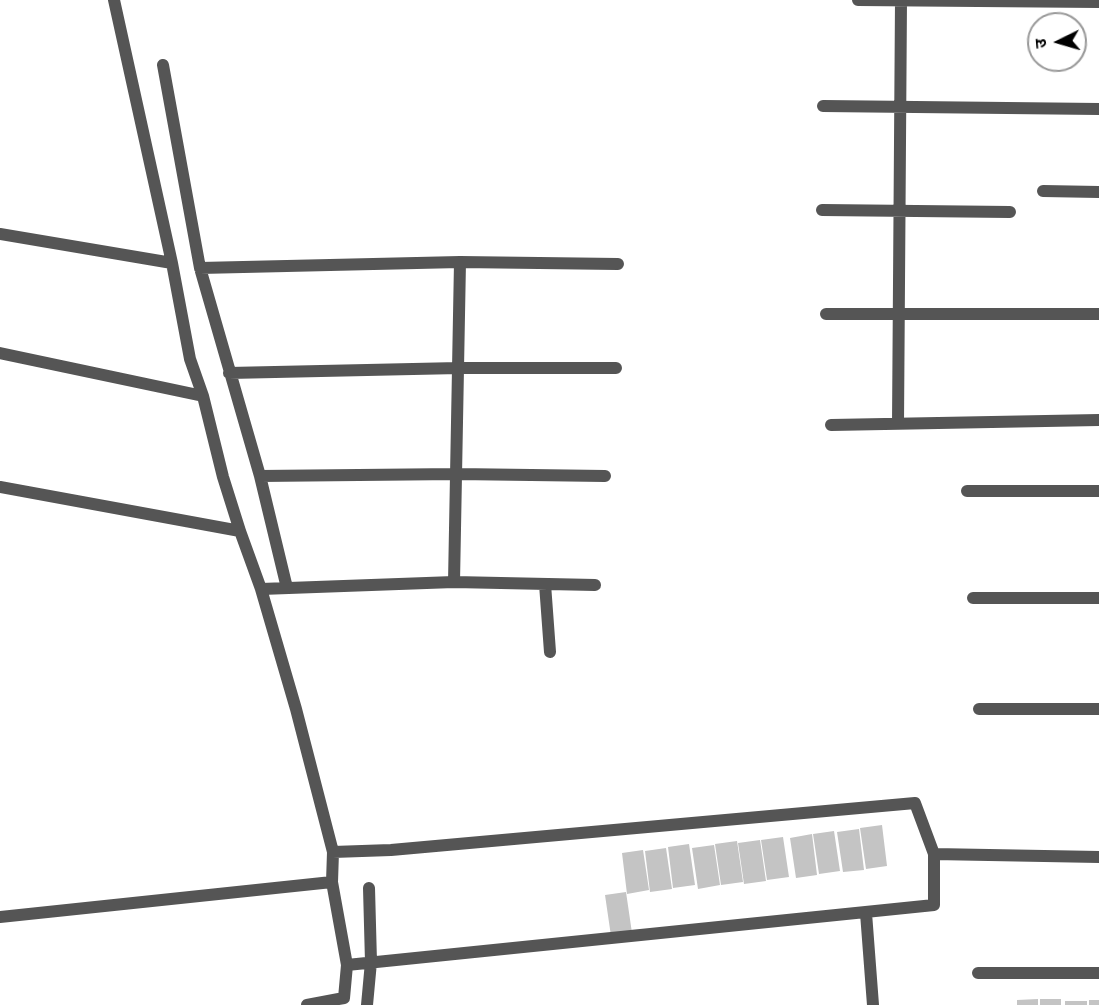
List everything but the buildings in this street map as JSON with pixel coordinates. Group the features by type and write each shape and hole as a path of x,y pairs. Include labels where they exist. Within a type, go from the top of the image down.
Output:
{"street":[{"path":"114,0 172,263 190,359 203,396 223,477 261,589 296,709 333,852 332,882 347,965 344,999 307,1005"},
{"path":"858,0 1099,2"},
{"path":"898,423 901,1"},
{"path":"163,65 201,268 260,476 287,588"},
{"path":"823,106 1099,109"},
{"path":"1043,191 1099,192"},
{"path":"822,210 1010,212"},
{"path":"0,234 172,263"},
{"path":"201,268 460,262 618,264"},
{"path":"454,582 460,262"},
{"path":"826,314 1099,314"},
{"path":"0,352 203,396"},
{"path":"229,373 459,368 616,368"},
{"path":"831,425 1099,420"},
{"path":"260,476 457,474 605,476"},
{"path":"0,487 240,531"},
{"path":"967,491 1099,491"},
{"path":"261,589 454,582 595,585"},
{"path":"545,584 550,652"},
{"path":"973,598 1099,598"},
{"path":"979,709 1099,709"},
{"path":"333,852 392,850 915,803 934,854 934,905 347,965"},
{"path":"934,854 1099,857"},
{"path":"0,917 332,882"},
{"path":"367,1005 371,962 369,888"},
{"path":"866,913 873,1005"},
{"path":"978,973 1099,974"}]}
